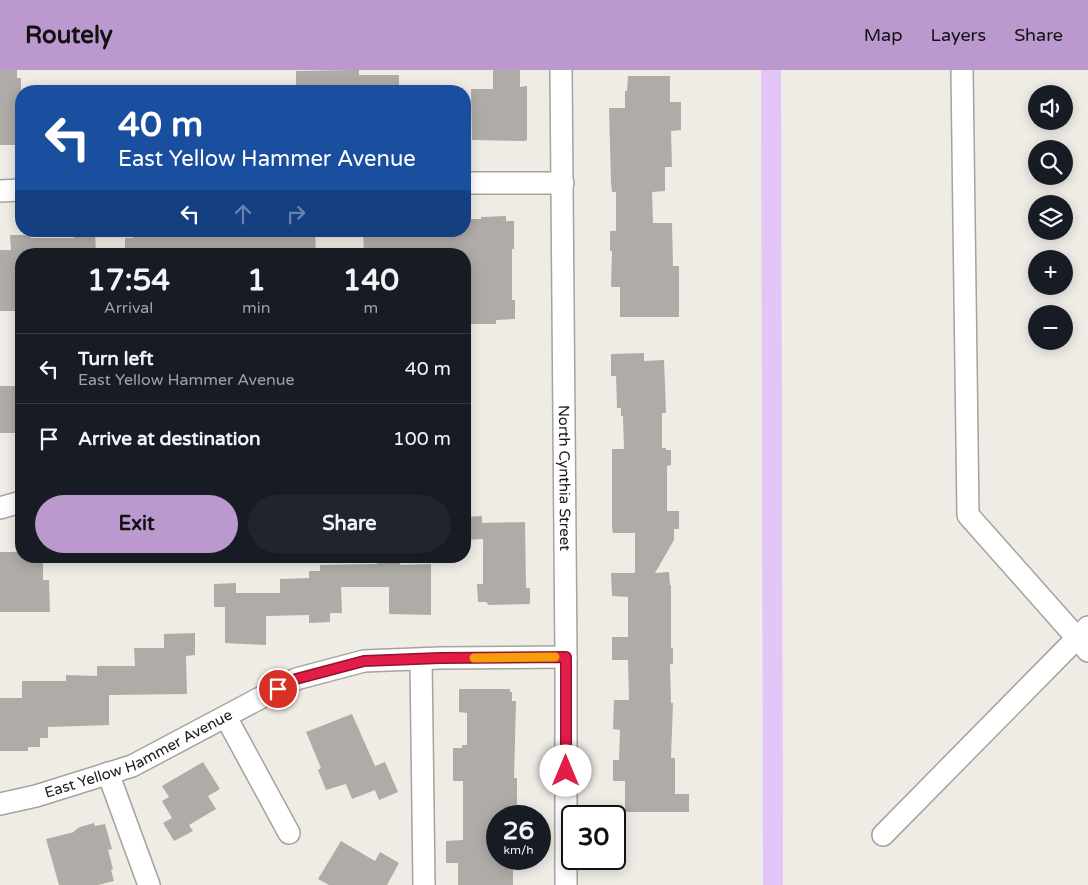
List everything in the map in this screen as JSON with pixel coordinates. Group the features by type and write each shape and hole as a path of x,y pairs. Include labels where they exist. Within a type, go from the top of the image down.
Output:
{"street":[{"name":"North Cynthia Street","path":"561,70 566,885"},
{"path":"883,835 1084,639 968,515 962,70"},
{"path":"471,183 562,183"},
{"path":"0,192 15,191"},
{"path":"0,508 15,504"},
{"name":"East Yellow Hammer Avenue","path":"0,804 36,796 132,766 296,679 364,661 566,657"},
{"path":"421,659 424,885"},
{"path":"226,717 289,833"},
{"path":"108,773 150,885"}],"building":[{"path":"0,70 17,70 17,78 21,78 21,85 15,85 15,145 0,145"},
{"path":"359,70 359,75 399,75 399,85 296,85 296,71"},
{"path":"493,70 520,70 520,87 527,86 527,140 525,141 472,140 471,89 493,89"},
{"path":"628,76 670,76 670,102 681,102 681,130 671,131 672,167 665,167 665,191 652,192 653,223 672,223 673,266 679,266 679,317 620,317 620,287 611,287 612,251 610,251 610,231 616,231 616,192 612,192 611,182 609,108 625,108 625,91 627,91"},
{"path":"506,216 506,221 514,221 512,300 515,300 515,319 496,320 496,324 471,324 471,248 364,248 363,237 471,237 471,219 481,219 481,217"},
{"path":"10,235 31,238 95,237 96,248 15,248 15,311 0,311 0,250 11,250"},
{"path":"315,237 316,248 125,248 125,238"},
{"path":"644,353 644,361 664,360 666,413 662,413 662,448 671,450 671,465 667,466 667,511 679,511 679,529 674,529 674,540 655,573 669,572 671,585 671,648 673,648 673,664 670,664 671,703 673,703 671,758 675,758 675,794 689,794 689,812 626,812 625,781 613,781 613,760 619,760 620,730 613,729 614,700 629,700 628,660 612,660 612,637 628,637 628,597 612,596 611,573 635,573 635,533 613,533 612,528 612,449 624,449 623,416 621,416 621,408 617,408 616,376 611,376 611,354"},
{"path":"0,386 15,386 15,433 0,433"},
{"path":"482,516 482,523 525,522 526,588 530,588 530,604 489,605 486,602 478,602 477,584 483,584 483,539 471,540 471,517"},
{"path":"0,552 15,552 15,563 43,563 43,580 49,580 50,612 0,612"},
{"path":"431,564 431,615 389,614 389,587 341,587 342,613 330,613 330,622 309,623 309,615 266,616 266,645 225,643 225,607 214,607 214,584 236,583 236,593 280,593 280,579 309,578 309,571 320,571 320,565"},
{"path":"195,633 195,655 186,656 187,694 109,695 109,725 48,727 48,738 40,738 40,747 28,747 28,751 0,751 0,698 22,698 22,681 66,681 66,675 97,676 97,666 135,666 134,648 164,648 164,634"},
{"path":"459,689 510,689 512,701 516,701 514,778 517,778 517,805 486,805 486,870 513,870 513,885 458,885 458,863 446,863 446,841 463,840 463,781 453,781 453,748 462,748 462,745 467,745 467,713 459,712"},
{"path":"352,714 375,766 385,762 398,792 379,800 375,790 352,799 346,784 326,790 318,770 321,768 306,732"},
{"path":"203,762 220,789 208,796 216,809 189,825 193,831 174,841 163,823 172,818 162,801 169,797 162,786"},
{"path":"94,823 95,826 105,824 112,849 108,850 114,881 98,885 59,885 46,839 74,832 80,827"},
{"path":"341,841 375,861 380,852 399,863 387,885 329,885 318,879"}],"waterway":[{"path":"771,70 773,885"}],"slow traffic":[{"path":"474,658 555,657"}],"route":[{"path":"278,689 296,679 364,661 566,657 566,771"}]}
